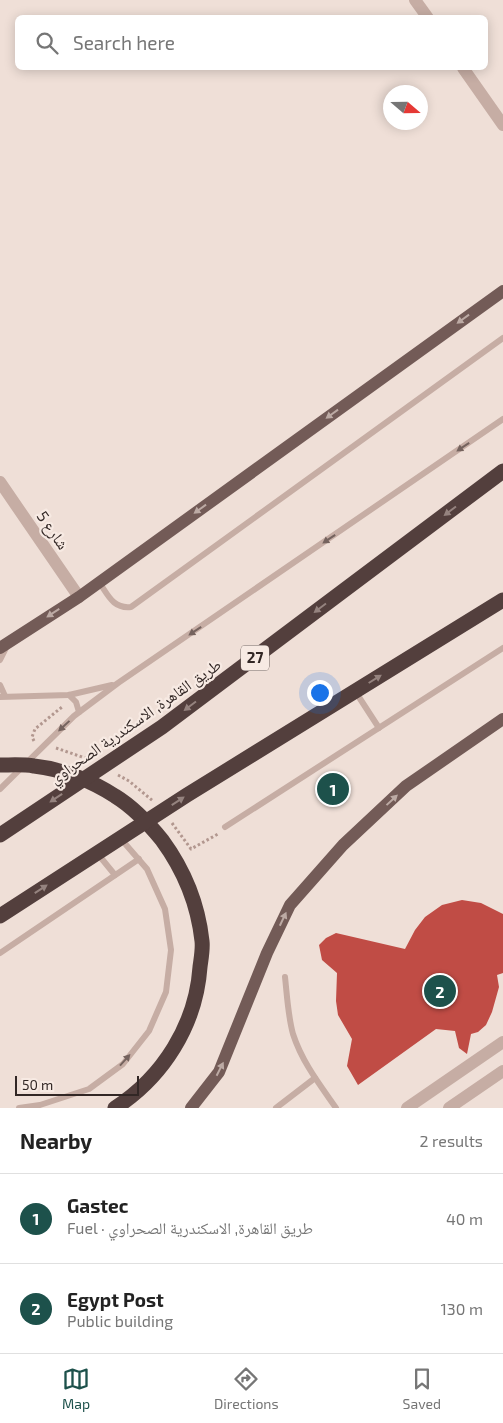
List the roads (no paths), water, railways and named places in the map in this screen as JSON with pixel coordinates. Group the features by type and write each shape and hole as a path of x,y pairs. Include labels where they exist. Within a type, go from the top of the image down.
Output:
{"highway":[{"name":"طريق القاهرة, الاسكندرية الصحراوي","path":"0,835 162,727 503,471"},
{"path":"0,916 120,838 503,600"},
{"path":"0,765 35,766 77,776 116,796 150,824 176,859 194,899 202,942 199,987 186,1028 164,1064 132,1097 115,1108"}],"main road":[{"path":"0,648 99,582 503,291"},
{"path":"191,1108 219,1072 267,952 290,905 343,845 406,786 503,719"}],"street":[{"path":"415,0 426,15"},
{"path":"464,70 503,125"},
{"name":"شارع 5","path":"0,482 79,596"},
{"path":"407,1108 503,1042"},
{"path":"449,1108 503,1071"}],"lane":[{"path":"99,582 116,605 123,608 130,607 503,338"},
{"path":"0,789 79,712 503,419"},
{"path":"0,660 9,644 15,638"},
{"path":"224,827 503,648"},
{"path":"0,685 2,696 68,695 118,684"},
{"path":"355,691 379,728"},
{"path":"68,695 76,702 79,712"},
{"path":"20,1108 40,1105 89,1089 123,1064 149,1031 166,992 171,950 165,909 147,869 120,838"},
{"path":"97,853 115,875"},
{"path":"0,953 139,859"},
{"path":"285,977 292,1032 305,1064 336,1108"},
{"path":"276,1108 315,1078"}],"place":[{"name":"Gastec","path":"333,789"},
{"name":"Egypt Post","path":"440,991"}]}
